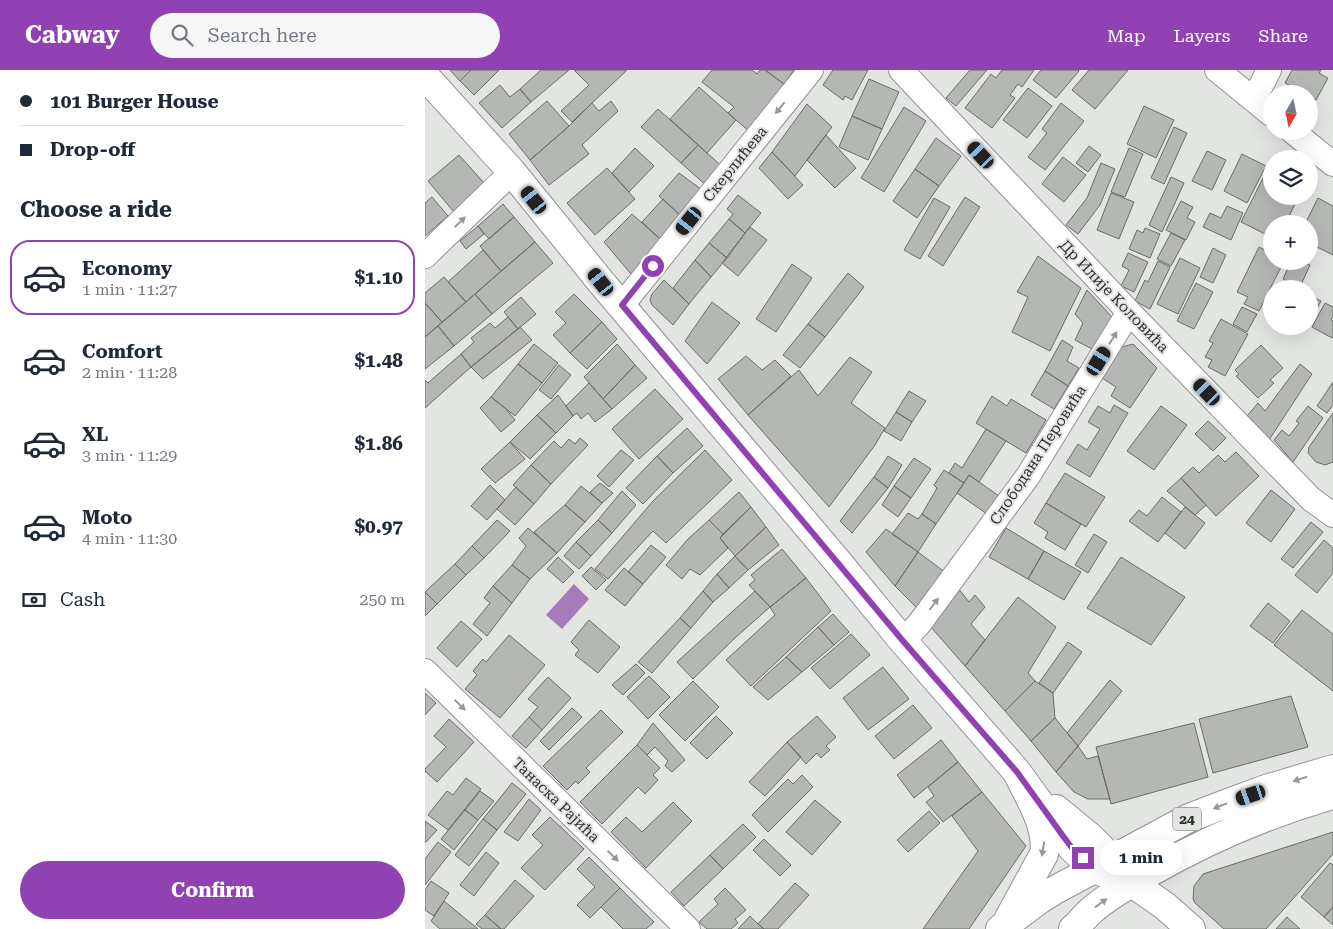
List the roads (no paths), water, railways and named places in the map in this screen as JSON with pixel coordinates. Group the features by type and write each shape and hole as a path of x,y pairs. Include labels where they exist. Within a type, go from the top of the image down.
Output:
{"street":[{"name":"Скерлићева","path":"622,305 811,70"},
{"name":"Др Илије Коловића","path":"901,70 1129,312 1311,499 1333,515"},
{"path":"1217,70 1262,107 1269,70"},
{"path":"425,76 512,172 601,282 903,641 1017,772 1103,864 1165,906 1191,929"},
{"path":"1303,140 1333,164"},
{"path":"425,256 512,172"},
{"name":"Слободана Перовића","path":"903,641 919,624 1028,476 1129,312"},
{"name":"Танаска Рајића","path":"425,671 688,929"},
{"name":"24","path":"1002,927 1039,900 1189,818 1266,789 1333,770"},
{"path":"1002,927 1044,854 1045,846 1043,826 1017,772"},
{"name":"24","path":"1073,929 1092,910 1132,882 1174,859 1240,827 1333,795"}]}
